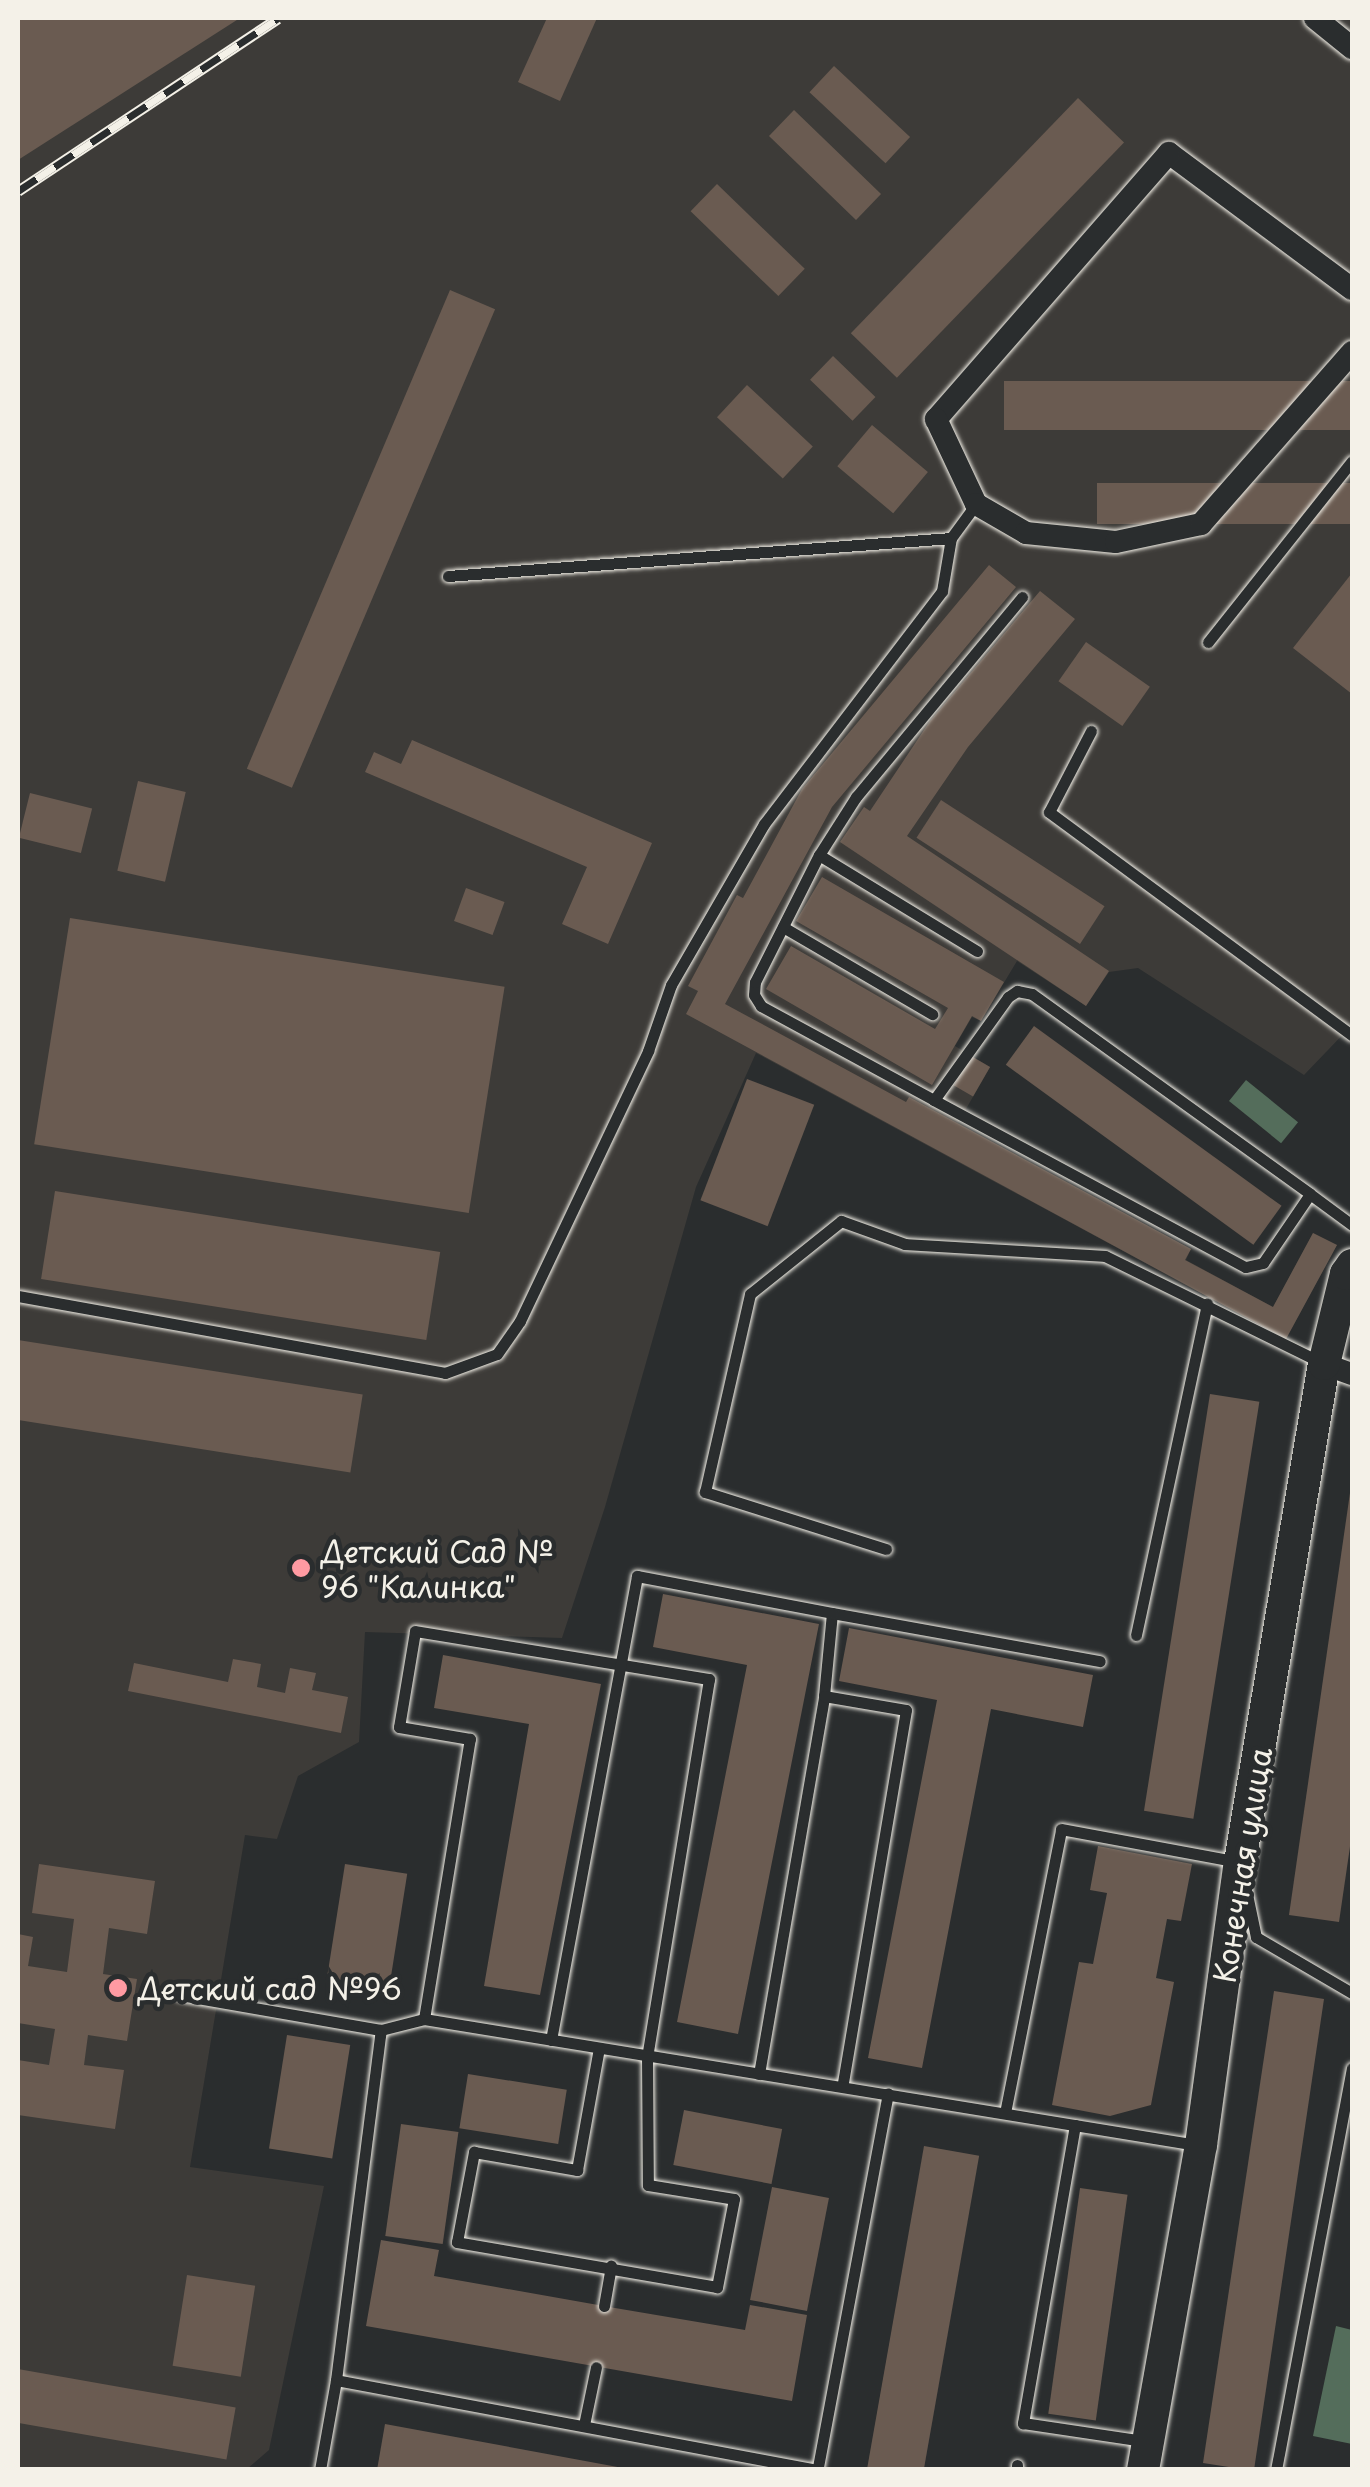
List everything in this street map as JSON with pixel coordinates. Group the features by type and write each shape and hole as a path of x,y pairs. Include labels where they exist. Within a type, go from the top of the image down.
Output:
{"street":[{"path":"1315,18 1352,48"},
{"path":"1352,289 1169,152 936,420 976,504 1026,533 1116,542 1201,524 1352,352"},
{"name":"Конечная улица","path":"1146,2455 1201,2145 1240,1862 1338,1369 1346,1274 1352,1265"}],"lane":[{"path":"1208,642 1352,461"},
{"path":"18,1296 445,1372 497,1354 520,1321 648,1051 671,985 764,824 942,591 951,538 976,504"},
{"path":"448,576 951,538"},
{"path":"1022,597 856,798 820,855 755,982 754,995 761,1006 1245,1267 1263,1262 1310,1194"},
{"path":"1091,731 1049,812 1352,1035"},
{"path":"820,855 977,951"},
{"path":"783,927 932,1014"},
{"path":"934,1100 1008,997 1018,991 1032,994 1352,1224"},
{"path":"886,1549 705,1492 750,1294 841,1221 905,1244 1105,1256 1338,1369"},
{"path":"1136,1636 1207,1304"},
{"path":"551,2040 637,1576 1100,1661"},
{"path":"759,2074 824,1696 832,1613"},
{"path":"424,2019 470,1738 399,1726 415,1631 709,1679 646,2056 648,2185 734,2199 717,2287 458,2242 474,2152 577,2170 599,2048"},
{"path":"824,1696 906,1710 842,2087"},
{"path":"1004,2113 1061,1829 1240,1862 1256,1937 1352,1993"},
{"path":"180,1995 382,2030 424,2019 1201,2145"},
{"path":"320,2470 336,2380 382,2030"},
{"path":"1276,2470 1352,2068"},
{"path":"336,2380 818,2468 888,2094"},
{"path":"1075,2124 1022,2423 1146,2455"},
{"path":"604,2306 611,2266"},
{"path":"584,2425 596,2367"}],"shaded area":[{"path":"18,18 1352,18 1352,1025 1304,1075 1138,968 1109,972 1086,1006 1017,961 981,1021 972,1017 955,1046 990,1067 958,1123 1191,1249 1186,1260 1273,1307 1313,1233 1337,1245 1286,1339 756,1053 696,1187 605,1507 562,1638 365,1632 359,1742 298,1776 277,1839 245,1835 190,2167 324,2186 269,2450 247,2469 18,2469"}],"green space":[{"path":"1246,1080 1298,1122 1281,1143 1229,1101"},
{"path":"1336,2326 1352,2330 1352,2444 1313,2436"}],"building":[{"path":"18,18 240,18 18,160"},
{"path":"547,18 597,18 560,101 518,82"},
{"path":"834,66 910,137 886,163 809,92"},
{"path":"1078,98 1124,142 897,378 851,333"},
{"path":"794,110 881,194 856,220 769,136"},
{"path":"717,184 805,269 778,296 691,211"},
{"path":"450,290 495,309 292,788 247,769"},
{"path":"833,356 875,397 853,421 810,380"},
{"path":"1004,381 1352,381 1352,430 1004,430"},
{"path":"747,385 813,446 783,479 717,417"},
{"path":"872,425 928,472 893,513 837,466"},
{"path":"1097,483 1352,483 1352,524 1097,524"},
{"path":"989,565 1016,587 832,807 725,1004 906,1102 909,1097 1191,1249 1185,1260 1273,1307 1313,1233 1337,1245 1286,1339 686,1014 698,991 688,986 737,895 743,898 802,789"},
{"path":"1352,573 1352,694 1293,648"},
{"path":"1040,591 1075,619 968,747 907,836 1109,971 1086,1006 840,842 864,807 870,811 930,721"},
{"path":"1086,642 1150,687 1122,726 1058,681"},
{"path":"412,740 652,843 608,944 562,924 587,867 365,772 374,752 401,764"},
{"path":"138,781 186,792 165,882 117,871"},
{"path":"30,793 92,808 81,853 19,838"},
{"path":"941,800 1105,906 1080,944 916,838"},
{"path":"822,877 1004,982 981,1021 972,1016 932,1085 766,989 791,946 935,1029 948,1008 796,921"},
{"path":"466,888 505,902 493,935 454,921"},
{"path":"70,918 505,987 469,1213 34,1144"},
{"path":"1034,1026 1282,1206 1253,1245 1006,1065"},
{"path":"971,1056 990,1067 973,1096 954,1085"},
{"path":"747,1079 814,1105 768,1226 700,1200"},
{"path":"55,1191 440,1252 426,1340 41,1279"},
{"path":"18,1340 363,1395 350,1473 18,1420"},
{"path":"1210,1394 1259,1402 1193,1819 1144,1811"},
{"path":"1350,1493 1352,1833 1339,1922 1289,1915"},
{"path":"663,1594 819,1624 738,2034 677,2022 747,1665 653,1647"},
{"path":"849,1628 1093,1675 1083,1727 991,1709 922,2068 868,2058 937,1700 839,1681"},
{"path":"443,1655 601,1684 540,1995 484,1986 529,1724 434,1708"},
{"path":"233,1659 261,1664 257,1687 285,1693 290,1668 316,1673 312,1690 348,1697 341,1733 128,1691 134,1663 228,1682"},
{"path":"1098,1846 1192,1864 1181,1921 1167,1919 1156,1978 1174,1982 1151,2105 1110,2116 1052,2105 1079,1962 1093,1964 1107,1893 1090,1890"},
{"path":"39,1864 155,1881 147,1934 109,1928 103,1974 137,1979 127,2041 88,2035 84,2065 124,2070 115,2129 18,2115 18,2060 49,2065 55,2029 18,2023 18,1934 33,1937 28,1966 67,1972 74,1919 32,1913"},
{"path":"345,1864 407,1874 389,1988 327,1979"},
{"path":"1274,1991 1324,1999 1254,2470 1248,2470 1203,2463"},
{"path":"287,2035 350,2045 332,2159 269,2149"},
{"path":"468,2074 567,2090 558,2144 459,2128"},
{"path":"684,2110 782,2129 771,2184 673,2165"},
{"path":"401,2124 458,2132 443,2244 385,2236"},
{"path":"924,2146 979,2156 924,2470 867,2470"},
{"path":"772,2187 829,2198 807,2311 750,2300"},
{"path":"1080,2188 1128,2195 1096,2420 1048,2414"},
{"path":"381,2240 439,2250 434,2276 615,2308 745,2330 750,2305 807,2315 792,2401 366,2326"},
{"path":"187,2275 255,2286 241,2377 173,2366"},
{"path":"18,2369 236,2407 226,2460 18,2423"},
{"path":"385,2424 623,2468 623,2470 377,2470"}],"railway":[{"path":"18,191 278,18"}],"place":[{"name":"Детский Сад № 96 \"Калинка\"","path":"301,1568"},
{"name":"Детский сад №96","path":"118,1988"}]}
